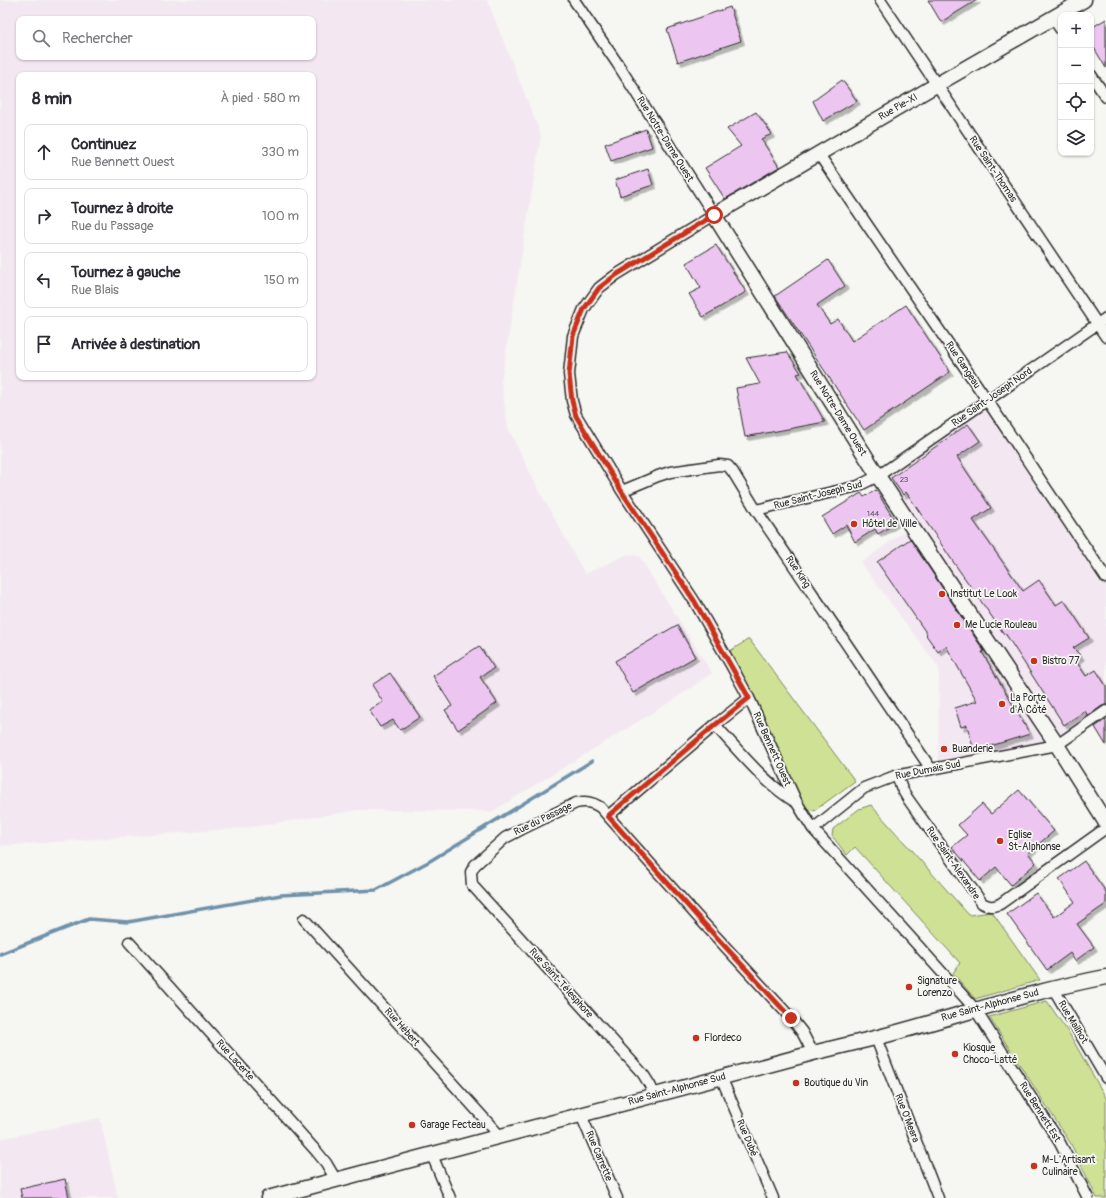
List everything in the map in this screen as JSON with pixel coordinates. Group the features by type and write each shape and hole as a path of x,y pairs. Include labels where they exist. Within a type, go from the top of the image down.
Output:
{"street":[{"name":"Rue Notre-Dame Ouest","path":"574,0 617,63 878,476 1057,746 1106,823"},
{"name":"Rue Saint-Thomas","path":"880,0 1106,337"},
{"name":"Rue Pie-XI","path":"714,215 936,85 1057,24 1084,0"},
{"path":"1094,80 1106,98"},
{"name":"Rue Gangeau","path":"818,153 987,400 1106,578"},
{"name":"Rue Bennett Ouest","path":"714,215 616,275 599,288 584,309 573,336 569,374 572,401 576,416 622,492 695,602 749,698 797,803 813,829 975,1009"},
{"name":"Rue Saint-Joseph Nord","path":"878,476 1106,318"},
{"name":"Rue King","path":"622,492 670,472 719,465 728,466 756,510 931,769"},
{"name":"Rue Saint-Joseph Sud","path":"756,510 858,486 878,476"},
{"path":"608,816 749,698"},
{"path":"1057,746 1106,711"},
{"name":"Rue Bennett Ouest","path":"715,725 763,778 782,794 797,803"},
{"name":"Rue Dumais Sud","path":"813,829 864,788 897,776 1057,746"},
{"name":"Rue Saint-Alexandre","path":"897,776 908,799 982,903 988,906 1000,904 1106,828"},
{"name":"Rue du Passage","path":"471,872 475,865 505,838 576,803 584,801 593,803 600,807 696,915 791,1018 802,1032 813,1052"},
{"name":"Rue Saint-Télesphore","path":"471,872 472,884 643,1074 654,1095"},
{"name":"Rue Hébert","path":"304,919 500,1136"},
{"name":"Rue Lacerte","path":"129,942 317,1152 326,1163 336,1180"},
{"name":"Rue Saint-Alphonse Sud","path":"1086,981 1106,972"},
{"name":"Rue Saint-Alphonse Sud","path":"268,1198 302,1194 336,1180 813,1052 876,1038 1053,988 1106,977"},
{"name":"Rue Mailhot","path":"1053,988 1106,1078"},
{"name":"Rue Bennett Est","path":"975,1009 1060,1143 1088,1198"},
{"name":"Rue O'Meara","path":"876,1038 938,1198"},
{"name":"Rue Dubé","path":"721,1077 773,1198"},
{"name":"Rue Carrette","path":"581,1115 617,1198"},
{"path":"432,1155 450,1198"}],"shaded area":[{"path":"0,0 487,0 541,135 501,382 508,428 535,483 585,574 628,554 639,556 712,673 678,697 493,811 358,810 246,828 0,846"},
{"path":"986,404 1106,586 1106,705 1048,743 938,763 939,668 861,563 905,531 873,485"},
{"path":"100,1118 118,1198 0,1198 0,1139"}],"green space":[{"path":"749,639 855,781 814,811 803,807 768,728 730,651"},
{"path":"871,805 969,915 992,912 1040,980 975,999 953,973 960,963 855,847 847,855 832,836 833,829 859,809"},
{"path":"1047,1001 1070,1035 1106,1098 1106,1198 1097,1198 1071,1144 989,1017"}],"building":[{"path":"928,0 977,0 941,22"},
{"path":"730,7 741,41 678,62 667,29"},
{"path":"1106,19 1106,68 1094,48 1094,26"},
{"path":"842,80 857,101 823,121 813,101"},
{"path":"756,112 772,134 761,139 779,167 725,199 705,168 741,146 727,129"},
{"path":"646,129 652,147 611,161 605,144"},
{"path":"648,169 653,185 620,196 615,180"},
{"path":"716,245 746,292 703,317 689,294 701,288 686,263"},
{"path":"828,260 845,286 817,305 830,324 838,319 852,341 906,305 950,372 864,430 775,296"},
{"path":"787,352 801,373 797,374 825,422 745,437 736,388 760,384 746,358"},
{"path":"968,424 980,441 957,457 991,508 973,520 1023,591 1039,580 1056,605 1064,600 1089,638 1073,648 1081,656 1076,661 1086,676 1096,670 1106,686 1106,705 1102,706 1088,716 1085,711 1064,725 1005,633 1004,634 954,563 906,492 903,495 891,478"},
{"path":"876,490 896,523 878,534 875,529 855,542 846,525 832,534 822,517 861,493 864,497"},
{"path":"910,539 984,651 982,652 1030,734 974,751 967,725 961,727 955,708 977,701 946,646 938,652 877,562"},
{"path":"677,625 695,657 633,693 615,661"},
{"path":"479,646 494,668 480,677 497,703 458,730 445,710 452,706 433,676"},
{"path":"390,673 420,717 400,730 393,720 380,727 369,710 383,702 372,685"},
{"path":"1106,719 1106,745 1095,727"},
{"name":"Eglise St-Alphonse","path":"1019,790 1054,831 1028,853 1036,863 1011,885 996,867 980,881 952,847 967,835 958,825 982,804 991,814"},
{"path":"1084,861 1106,892 1106,904 1077,924 1094,947 1075,961 1070,953 1047,970 1007,914 1036,893 1054,917 1075,902 1059,879"},
{"path":"65,1179 69,1198 22,1198 20,1189"}],"waterway":[{"path":"0,954 89,919 128,922 281,895 376,890 430,861 592,761"}],"place":[{"name":"Hôtel de Ville","path":"854,524"},
{"name":"Institut Le Look","path":"942,594"},
{"name":"Me Lucie Rouleau","path":"957,625"},
{"name":"Bistro 77","path":"1034,661"},
{"name":"La Porte d'À Côté","path":"1002,704"},
{"name":"Buanderie","path":"944,749"},
{"name":"Eglise St-Alphonse","path":"1000,841"},
{"name":"Signature Lorenzo","path":"909,987"},
{"name":"Flordeco","path":"696,1038"},
{"name":"Kiosque Choco-Latté","path":"955,1054"},
{"name":"Boutique du Vin","path":"796,1083"},
{"name":"Garage Fecteau","path":"412,1125"},
{"name":"M-L'Artisant Culinaire","path":"1034,1166"}],"route":[{"path":"714,215 616,275 599,288 584,309 573,336 569,374 572,401 576,416 622,492 695,602 749,698 608,816 696,915 791,1018"}]}
